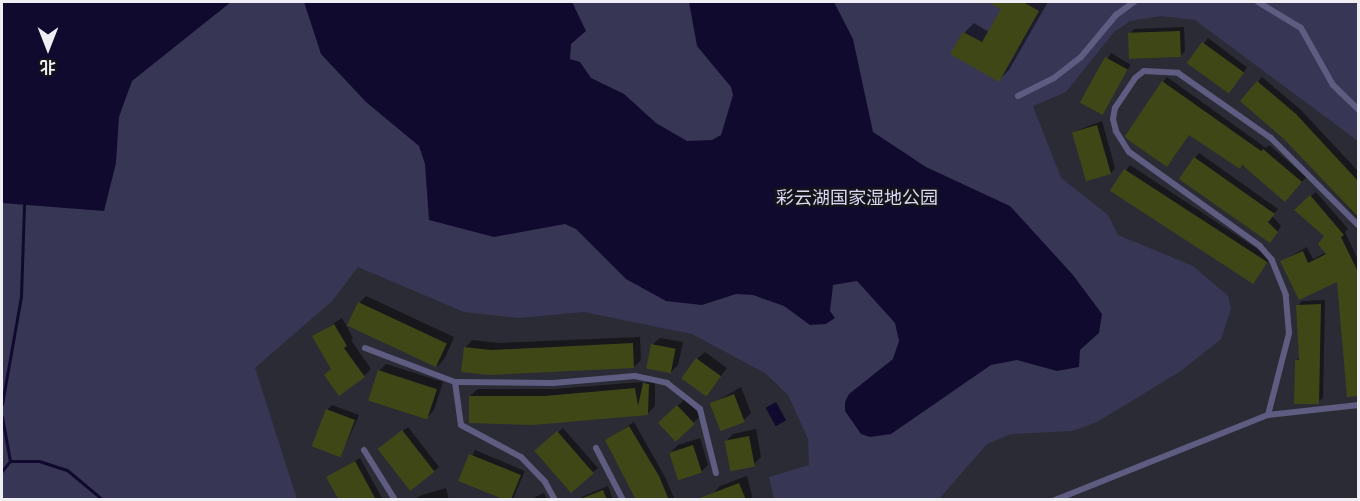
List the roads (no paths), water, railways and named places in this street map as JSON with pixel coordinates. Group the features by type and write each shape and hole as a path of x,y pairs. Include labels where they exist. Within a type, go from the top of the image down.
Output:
{"lane":[{"path":"1018,96 1054,78 1081,57 1116,15 1134,2"},
{"path":"1258,2 1301,28 1334,85 1359,109"},
{"path":"1268,415 1289,323 1286,295 1272,260 1260,246 1129,152 1116,131 1115,108 1135,78 1144,71 1178,73 1271,138 1359,225"},
{"path":"365,348 455,382 543,383 635,376 668,382 700,409 716,473"},
{"path":"455,382 461,425 521,457 545,482 555,500"},
{"path":"1054,500 1268,415 1359,405"},
{"path":"596,448 623,500"},
{"path":"364,450 395,500"}],"waterway":[{"path":"2,404 21,296 24,205"},
{"path":"2,417 10,461 2,471"},
{"path":"10,461 39,461 67,470 103,500"}],"park label":[{"name":"彩云湖国家湿地公园","path":"857,198"}]}
